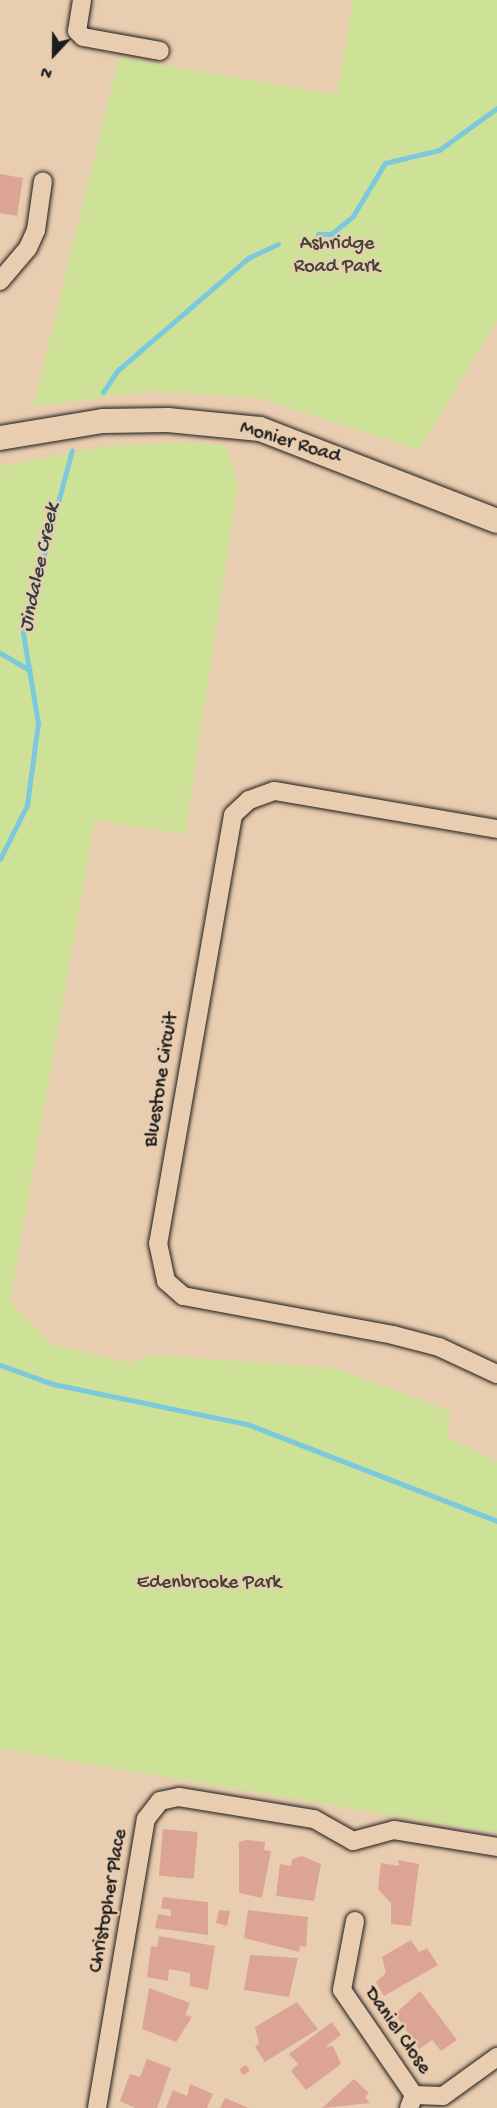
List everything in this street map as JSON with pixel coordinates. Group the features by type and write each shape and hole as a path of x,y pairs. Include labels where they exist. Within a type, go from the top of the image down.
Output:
{"main road":[{"name":"Monier Road","path":"0,438 103,421 168,420 260,429 497,521"}],"street":[{"path":"81,0 76,31 83,37 160,51"},
{"path":"0,281 28,248 43,181"},
{"name":"Bluestone Circuit","path":"497,829 274,791 249,800 233,815 226,831 158,1242 166,1281 183,1296 393,1335 439,1347 497,1374"},
{"name":"Christopher Place","path":"97,2108 146,1818 160,1802 179,1797 314,1819 352,1841 394,1830 497,1847"},
{"name":"Daniel Close","path":"355,1922 342,1990 411,2102"},
{"path":"411,2102 443,2096 497,2057"}],"green space":[{"name":"Ashridge Road Park","path":"353,0 497,0 497,321 419,450 259,398 153,391 33,407 119,57 337,95"},
{"name":"Edenbrooke Park","path":"186,442 226,446 238,485 185,834 95,820 10,1301 50,1344 130,1363 152,1355 335,1368 450,1411 448,1438 497,1461 497,1833 0,1749 0,466 106,446"}],"building":[{"path":"0,174 23,178 17,216 0,213"},
{"path":"163,1829 198,1832 194,1879 159,1876"},
{"path":"246,1840 265,1842 264,1850 271,1851 262,1898 239,1893 239,1842"},
{"path":"302,1856 321,1864 314,1901 276,1896 280,1864 291,1866 292,1859"},
{"path":"398,1860 419,1864 411,1926 391,1924 391,1903 378,1889 381,1863 399,1866"},
{"path":"163,1897 208,1902 208,1935 155,1928 158,1914 171,1916 171,1910 161,1908"},
{"path":"219,1910 230,1911 227,1926 216,1923"},
{"path":"248,1910 308,1917 306,1947 300,1946 299,1952 244,1938"},
{"path":"159,1936 215,1946 208,1990 190,1986 190,1973 169,1969 168,1981 147,1977 151,1946 157,1947"},
{"path":"411,1940 419,1952 427,1948 438,1965 384,1996 376,1982 386,1973 382,1957"},
{"path":"250,1955 298,1958 289,1997 244,1990"},
{"path":"149,1988 190,2003 185,2015 192,2017 176,2042 142,2029"},
{"path":"420,1991 457,2040 441,2051 432,2040 419,2049 395,2014"},
{"path":"297,2002 318,2029 265,2062 255,2047 259,2043 255,2027"},
{"path":"332,2022 341,2035 325,2047 333,2046 341,2064 306,2090 291,2071 298,2064 289,2054"},
{"path":"147,2059 171,2068 157,2108 135,2108 120,2101 130,2074 140,2077"},
{"path":"246,2065 250,2071 243,2075 239,2069"},
{"path":"354,2079 369,2093 365,2097 370,2103 322,2108"},
{"path":"190,2084 213,2094 207,2108 166,2108 173,2090 187,2096"},
{"path":"225,2098 249,2108 220,2108"}],"waterway":[{"name":"Jindalee Creek","path":"318,234 331,234 353,216 385,163 439,150 497,108"},
{"path":"103,392 118,370 248,258 278,244"},
{"name":"Jindalee Creek","path":"0,859 27,805 38,723 23,633 72,450"},
{"path":"0,653 29,670"},
{"path":"0,1365 53,1384 247,1424 497,1521"}]}
